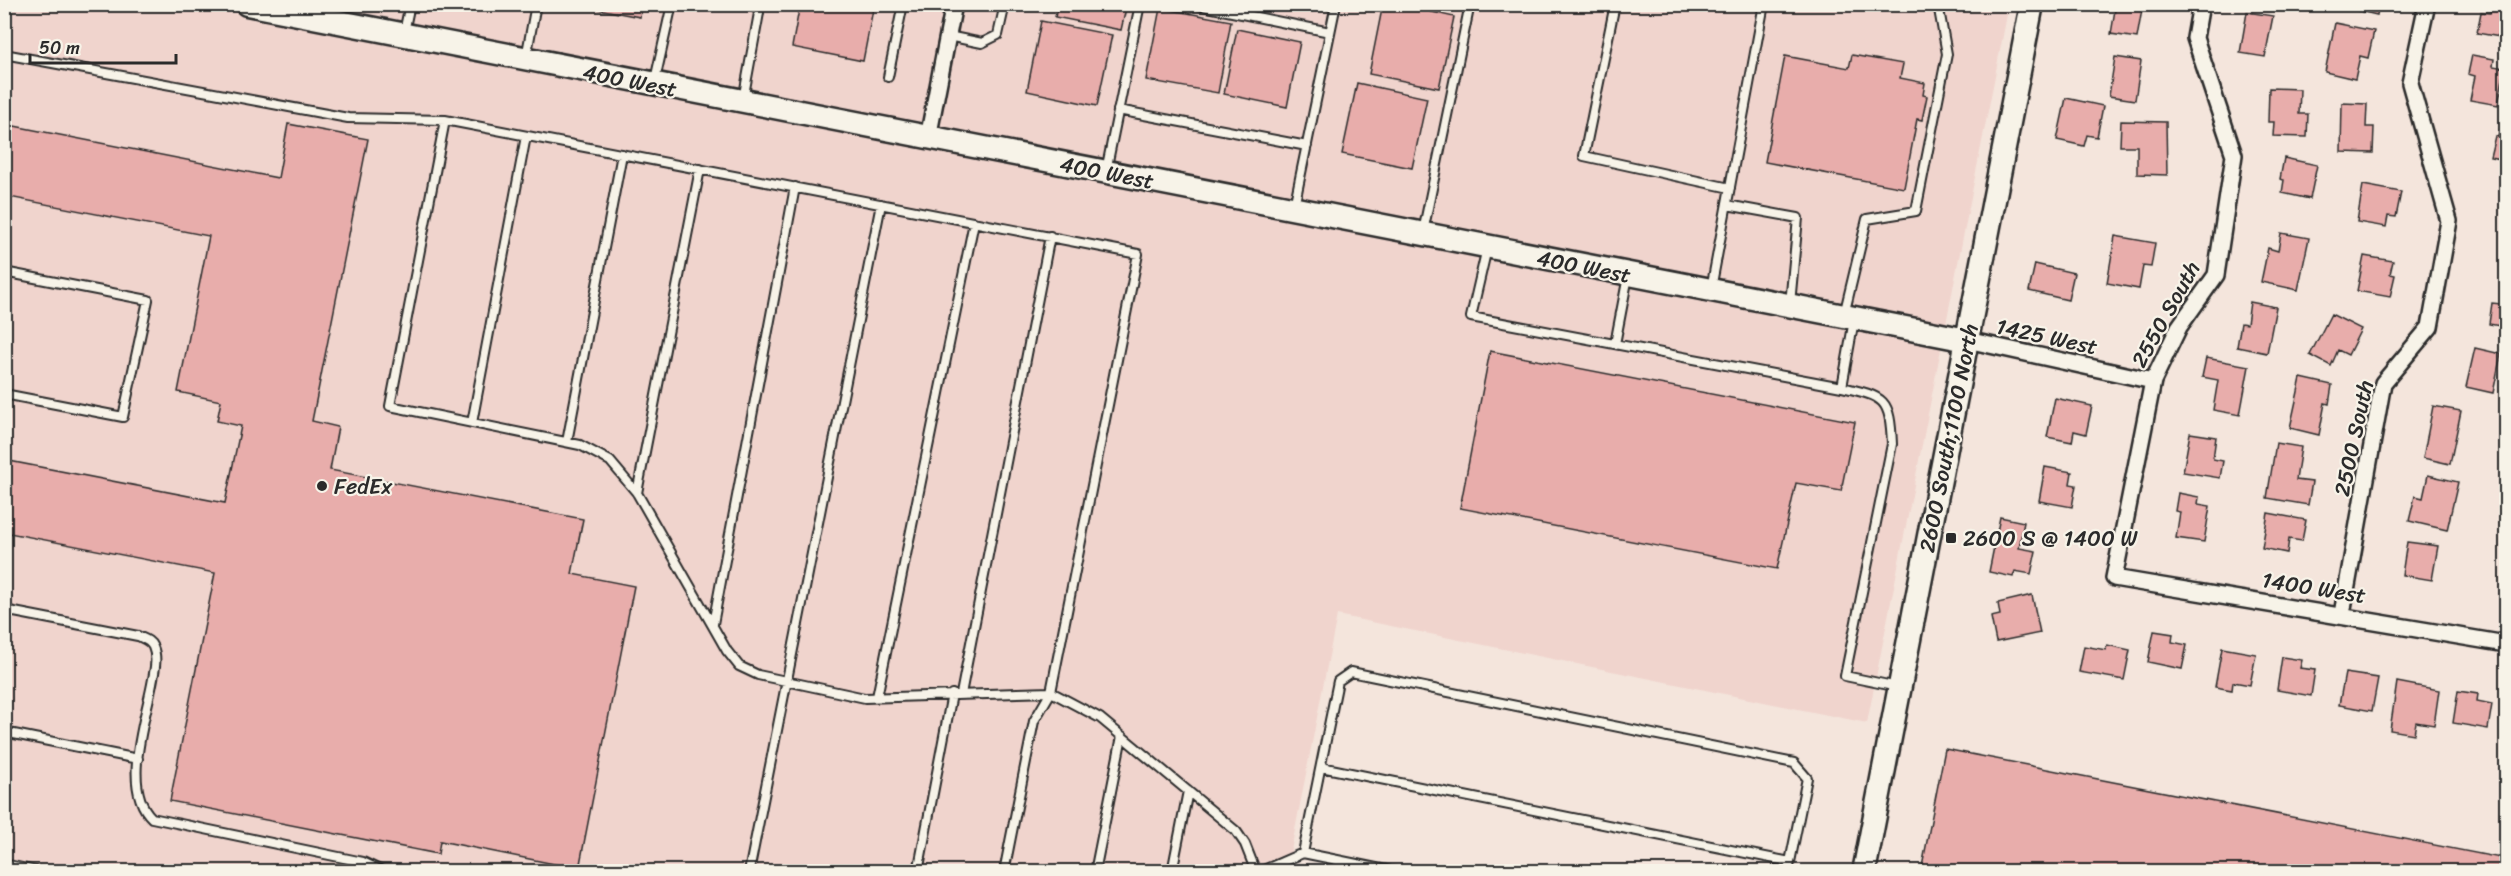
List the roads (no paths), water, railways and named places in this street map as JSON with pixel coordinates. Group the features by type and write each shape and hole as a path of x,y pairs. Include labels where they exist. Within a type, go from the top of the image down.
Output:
{"street":[{"name":"400 West","path":"247,4 280,8 403,35 742,102 1967,340"},
{"path":"928,138 954,4"},
{"name":"2600 South;1100 North","path":"1864,872 2032,4"},
{"name":"2550 South","path":"2114,578 2153,381 2179,327 2216,275 2234,155 2195,38 2201,4"},
{"name":"2500 South","path":"2342,614 2383,383 2430,327 2449,221 2410,83 2427,4"},
{"name":"1425 West","path":"1967,340 1994,349 2153,381"},
{"name":"1400 West","path":"2114,578 2342,614 2506,644"}],"lane":[{"path":"403,35 410,4"},
{"path":"526,59 536,4"},
{"path":"654,84 672,4"},
{"path":"742,102 759,13 755,4"},
{"path":"888,77 903,4"},
{"path":"948,36 982,43 998,35 1005,4"},
{"path":"1106,172 1140,4"},
{"path":"1193,4 1330,32"},
{"path":"1293,209 1336,4"},
{"path":"1423,234 1470,4"},
{"path":"1615,4 1584,156 1730,188"},
{"path":"1710,290 1764,4"},
{"path":"1842,387 1849,317 1867,219 1916,211 1947,54 1938,4"},
{"path":"4,54 348,118 445,120 1138,254 1051,692 1034,721 1004,872"},
{"path":"1118,110 1307,146"},
{"path":"445,120 390,406 567,442 589,449 610,461 637,493 739,666 758,675 866,698 1051,692 1100,718 1236,831 1245,844 1257,872 1303,853 1396,872"},
{"path":"472,423 526,136"},
{"path":"567,442 622,154"},
{"path":"637,493 700,169"},
{"path":"713,624 795,187"},
{"path":"749,872 881,204"},
{"path":"1727,205 1798,218 1790,306"},
{"path":"877,697 974,222"},
{"path":"961,694 1050,236"},
{"path":"1487,247 1471,318 1875,395 1891,413 1892,444 1845,676 1899,687"},
{"path":"4,272 148,300 123,417 4,393"},
{"path":"1615,344 1628,274"},
{"path":"4,610 147,640 153,647 154,670 138,759 136,789 139,801 152,818 363,862 384,872"},
{"path":"1303,853 1338,681 1351,672 1794,763 1807,778 1788,872"},
{"path":"918,872 952,694"},
{"path":"4,732 138,759"},
{"path":"1095,872 1122,736"},
{"path":"1321,767 1790,862"},
{"path":"1172,872 1188,791"},
{"path":"1335,872 1337,860"},
{"path":"4,864 41,872"}],"place":[{"name":"FedEx","path":"322,486"},
{"name":"2600 S @ 1400 W","path":"1951,538"}]}
